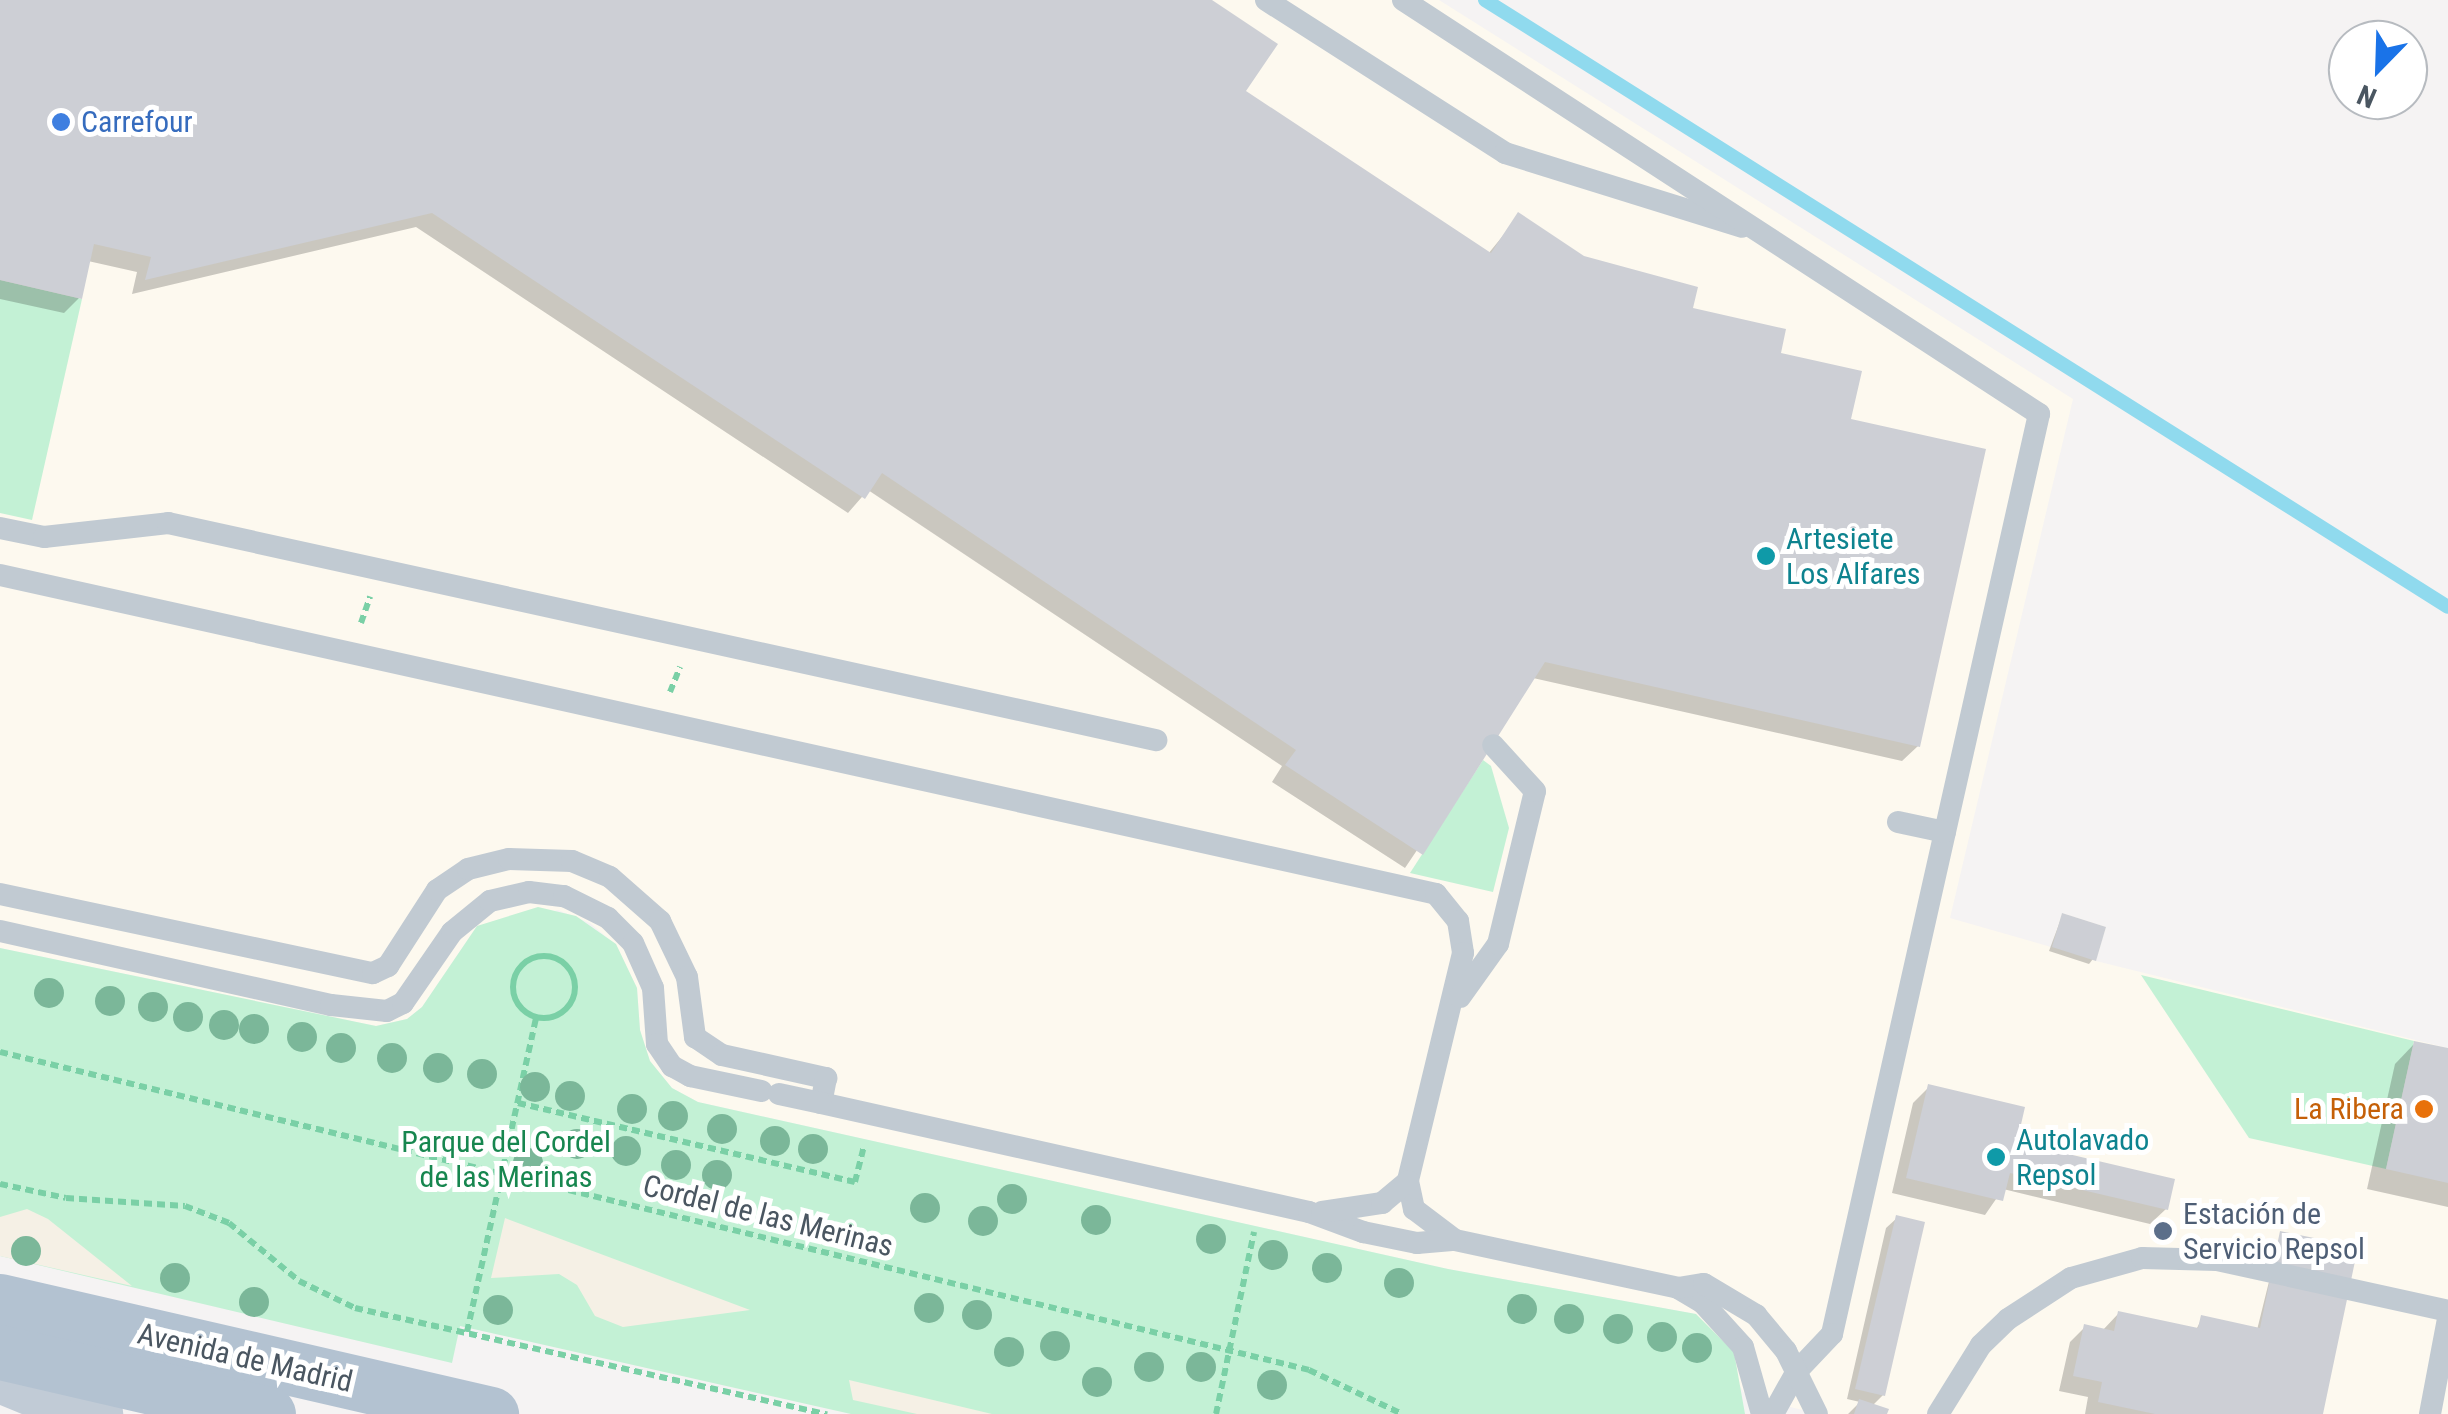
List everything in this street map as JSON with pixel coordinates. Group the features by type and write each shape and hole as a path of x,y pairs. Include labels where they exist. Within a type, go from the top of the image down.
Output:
{"main road":[{"name":"Avenida de Madrid","path":"0,1302 491,1414"},
{"name":"Avenida de Madrid","path":"0,1352 268,1414"},
{"path":"0,1376 95,1414"}],"lane":[{"path":"1266,0 1505,153 1769,235"},
{"path":"1403,0 2039,414 1832,1334 1796,1371 1773,1414"},
{"path":"0,528 44,537 168,524 1156,740"},
{"path":"0,575 1432,892 1453,910 1461,935 1454,1004 1408,1180 1420,1217 1455,1240"},
{"path":"1454,1004 1498,944 1535,790 1493,744"},
{"path":"1898,822 1946,832"},
{"path":"0,894 373,973 388,966 437,890 468,869 521,858 572,861 610,877 660,921 687,977 695,1037 722,1055 826,1078 821,1103"},
{"path":"0,931 330,1005 387,1011 403,1003 452,932 490,901 528,892 564,896 608,918 632,942 653,988 657,1044 672,1066 690,1076 1308,1212 1417,1243 1455,1240 1678,1288 1703,1303 1743,1347 1762,1414"},
{"path":"1308,1212 1382,1203 1408,1180"},
{"path":"1945,1413 1970,1361 2008,1318 2071,1278 2142,1258 2216,1260 2448,1311"},
{"path":"1678,1288 1704,1284 1732,1297 1772,1332 1817,1414"},
{"path":"2430,1414 2448,1319"}],"path":[{"path":"352,654 380,570"},
{"path":"659,722 692,637"},
{"path":"548,956 570,969 574,995 562,1012 536,1017 517,1001 514,982 528,960 548,956"},
{"path":"466,1332 536,1017"},
{"name":"Cordel de las Merinas","path":"0,1052 1310,1370 1402,1414"},
{"path":"518,1103 855,1182 865,1139"},
{"path":"0,1184 51,1196 203,1211 317,1292 354,1308 827,1414"},
{"path":"1216,1414 1255,1226"}],"shaded area":[{"path":"0,0 1439,0 2073,399 1950,918 2051,947 2062,913 2106,927 2096,961 2448,1048 2448,1414 1819,1414 1746,1396 1696,1314 1448,1269 698,1102 672,1088 650,1061 640,1030 637,988 616,945 590,923 558,910 477,926 422,1007 407,1019 376,1026 0,948"}],"green space":[{"path":"0,280 82,299 32,520 0,513"},
{"path":"1483,760 1491,766 1509,828 1493,892 1410,873"},
{"name":"Parque del Cordel de las Merinas","path":"538,907 576,916 616,944 637,988 640,1030 650,1061 672,1088 698,1102 1448,1269 1696,1314 1734,1352 1745,1414 851,1414 460,1326 452,1363 0,1256 0,948 376,1026 407,1019 422,1007 477,926"},
{"path":"2141,975 2414,1041 2386,1169 2249,1138"}],"sand":[{"path":"27,1209 48,1219 132,1286 0,1256 0,1217"},
{"path":"505,1218 750,1310 623,1327 595,1316 577,1285 559,1274 491,1278"},
{"path":"849,1380 992,1414 917,1414 853,1400"}],"building":[{"path":"0,0 1212,0 1278,44 1246,91 1491,253 1518,212 1584,256 1698,287 1693,308 1786,329 1781,353 1862,371 1851,419 1986,449 1920,747 1545,662 1423,855 1285,765 1296,750 882,473 865,499 432,213 145,280 151,257 94,244 82,299 0,280"},
{"path":"2062,913 2106,927 2096,961 2052,947"},
{"name":"La Ribera","path":"2414,1041 2448,1048 2448,1183 2386,1169"},
{"name":"Autolavado Repsol","path":"1928,1084 2025,1107 2017,1142 2175,1179 2168,1210 2010,1173 2003,1201 1906,1178"},
{"path":"1896,1215 1925,1222 1885,1396 1855,1389"},
{"path":"2280,1231 2358,1247 2323,1414 2155,1414 2098,1402 2102,1382 2073,1376 2084,1324 2114,1331 2118,1311 2198,1328 2201,1315 2260,1328"},
{"path":"1859,1399 1889,1409 1887,1414 1854,1414"}],"waterway":[{"path":"1485,0 2448,607"}],"place":[{"name":"Carrefour","path":"61,122"},
{"name":"Artesiete Los Alfares","path":"1766,556"},
{"name":"La Ribera","path":"2424,1109"},
{"name":"Autolavado Repsol","path":"1996,1157"},
{"name":"Estación de Servicio Repsol","path":"2163,1231"}]}
